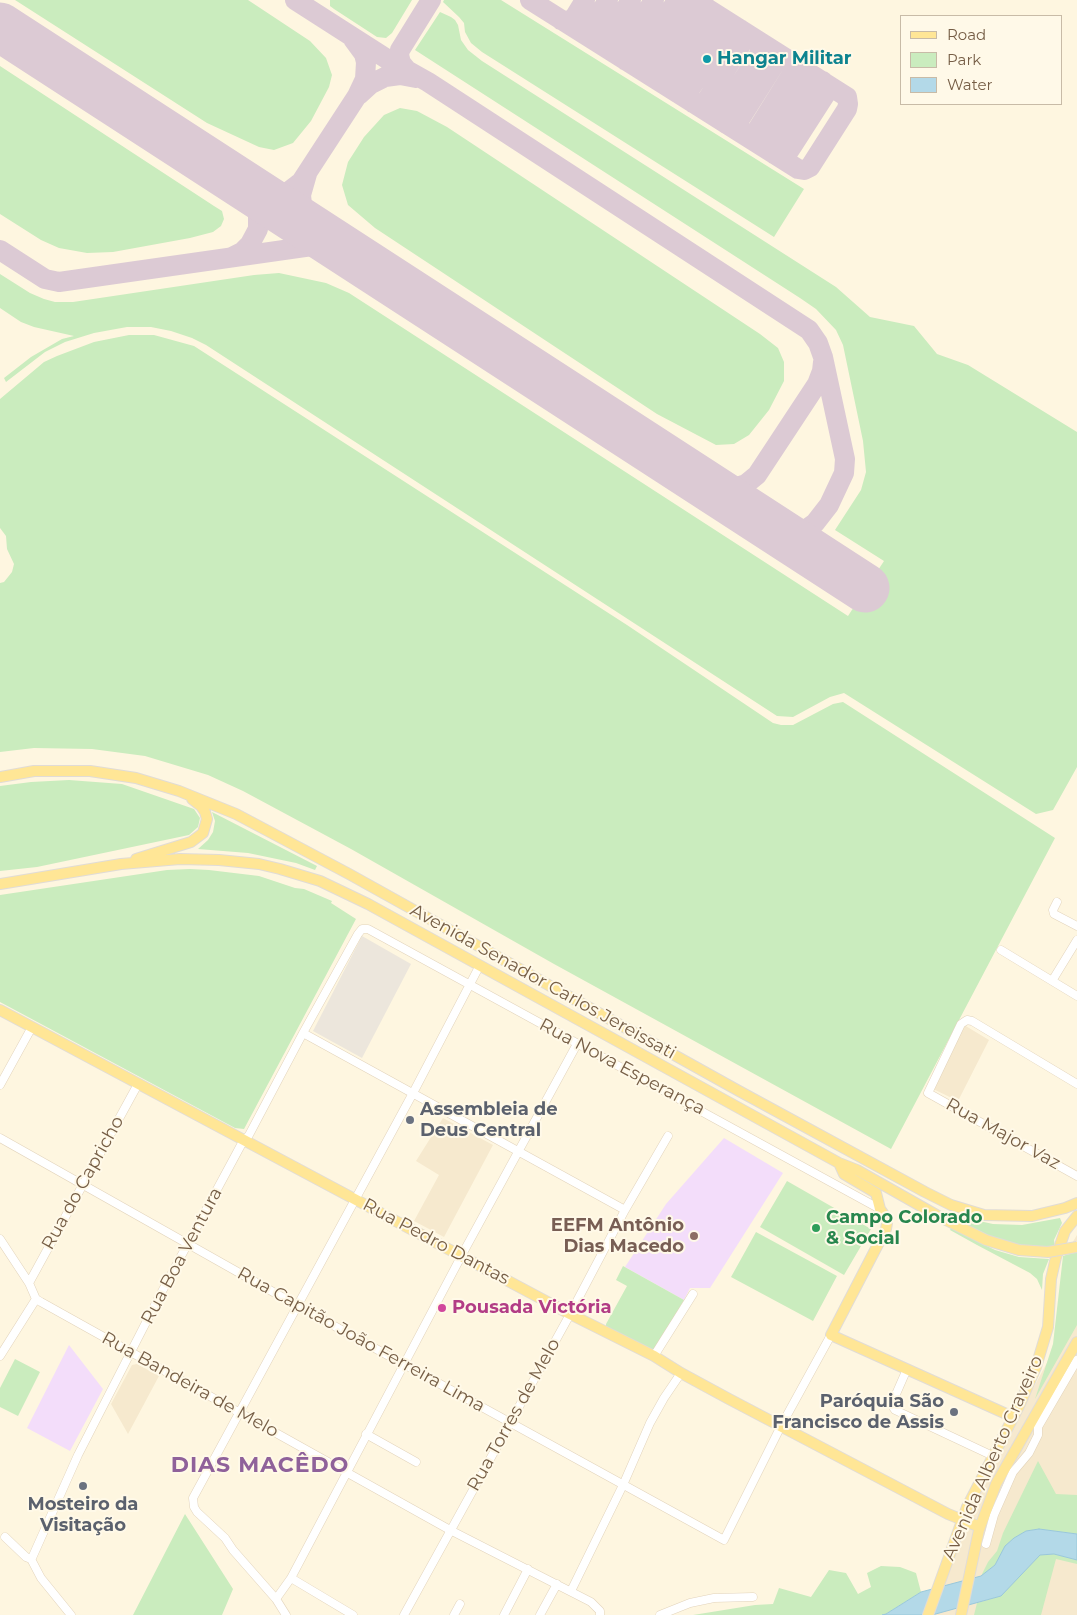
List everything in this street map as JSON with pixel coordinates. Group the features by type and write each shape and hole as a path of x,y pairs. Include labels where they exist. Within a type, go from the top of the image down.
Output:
{"main road":[{"name":"Avenida Senador Carlos Jereissati","path":"0,777 34,771 90,771 136,778 179,791 236,814 349,874 731,1087 952,1205 984,1215 1032,1216 1077,1204"},
{"path":"121,864 191,842 203,833 207,819 205,812 201,806 179,791"},
{"name":"Avenida Senador Carlos Jereissati","path":"0,884 121,864 180,859 259,864 320,881 480,965 839,1163 857,1170 940,1217 986,1240 1019,1250 1048,1252 1077,1247"},
{"name":"Rua Pedro Dantas","path":"0,1010 570,1314 654,1356 681,1373 867,1472 962,1520 980,1527"},
{"path":"839,1163 844,1174 876,1193 880,1209 887,1219 886,1229 831,1335 1013,1417"},
{"name":"Avenida Alberto Craveiro","path":"928,1615 962,1520 1036,1367 1048,1327 1051,1279 1059,1244 1065,1231 1077,1216"},
{"name":"Avenida Alberto Craveiro","path":"961,1614 980,1527 992,1493 1004,1468 1077,1342"}],"street":[{"path":"1056,902 1053,910 1054,914 1077,926"},
{"name":"Rua Nova Esperança","path":"362,929 368,929 880,1209"},
{"name":"Rua Boa Ventura","path":"31,1560 78,1455 188,1243 362,929"},
{"path":"1052,981 1077,940"},
{"path":"1001,950 1077,996"},
{"path":"286,1615 276,1599 233,1550 226,1538 197,1512 194,1508 193,1498 356,1199 480,965"},
{"name":"Rua Major Vaz","path":"1077,1084 972,1022 965,1020 961,1024 928,1093 1077,1176"},
{"path":"0,1085 32,1027"},
{"path":"303,1033 625,1210"},
{"path":"276,1599 291,1578 366,1434 577,1044"},
{"name":"Rua do Capricho","path":"28,1282 138,1084"},
{"name":"Rua Torres de Melo","path":"404,1615 570,1314 625,1210 668,1136"},
{"name":"Rua Capitão João Ferreira Lima","path":"0,1138 404,1365 724,1540 781,1426"},
{"path":"0,1239 2,1250 28,1282 36,1299 1,1351"},
{"path":"654,1356 693,1294"},
{"name":"Rua Bandeira de Melo","path":"36,1299 450,1530 591,1602 602,1614"},
{"path":"781,1426 831,1335"},
{"path":"986,1544 994,1515 1013,1472 1029,1453 1038,1434 1038,1427 1077,1360"},
{"path":"907,1369 892,1402 895,1410 993,1456"},
{"path":"571,1591 623,1485 650,1423 681,1373"},
{"path":"366,1434 416,1462"},
{"path":"5,1537 31,1560 41,1578 71,1615"},
{"path":"504,1615 528,1569"},
{"path":"291,1578 353,1615"},
{"path":"540,1615 557,1584"},
{"path":"660,1615 690,1603 714,1598 754,1597"},
{"path":"454,1615 460,1604"}],"shaded area":[{"path":"362,936 411,964 362,1058 313,1031"},
{"path":"964,1025 989,1040 958,1101 931,1088"},
{"path":"443,1118 493,1145 444,1237 414,1221 439,1175 416,1161"},
{"name":"EEFM Antônio Dias Macedo","path":"724,1138 783,1173 710,1288 690,1288 684,1300 625,1267 666,1204"},
{"path":"1077,1235 1077,1615 934,1615 955,1548 967,1519 1018,1416 1055,1348 1065,1255"},
{"path":"69,1345 103,1389 70,1451 27,1428"},
{"path":"137,1364 159,1376 128,1434 111,1404 132,1365"}],"green space":[{"path":"15,0 248,0 310,41 326,58 332,75 329,87 311,121 293,143 274,150 259,147 207,123"},
{"path":"330,0 412,0 392,33 386,38 377,37 334,9 330,6"},
{"path":"444,0 501,0 804,189 774,237 482,52 471,43 465,32 464,23 443,2"},
{"path":"440,12 455,20 461,40 468,50 482,61 836,287 870,317 914,326 937,354 968,365 1077,432 1077,767 1053,810 1036,814 844,693 830,697 793,717 777,716 206,345 192,338 151,327 127,327 94,333 65,342 45,352 6,382 4,378 31,357 62,339 74,336 34,327 21,322 0,308 0,274 30,293 55,302 73,302 254,275 279,273 326,283 349,293 848,616 884,561 835,530 861,490 866,472 863,441 843,345 836,330 816,309 800,298 415,50"},
{"path":"0,66 222,211 224,219 221,226 213,232 190,238 113,252 87,253 59,248 41,240 0,214"},
{"path":"400,108 417,111 447,127 760,334 778,348 784,362 784,381 769,410 749,435 734,444 716,445 657,414 375,228 348,205 342,185 348,162 364,137 384,115"},
{"path":"129,335 154,335 194,346 627,625 773,723 793,725 833,704 843,702 1055,838 891,1149 554,964 351,849 243,791 208,775 145,756 92,749 34,748 0,752 0,583 4,582 12,572 14,564 7,549 6,536 0,528 0,399 44,362 94,342"},
{"path":"69,780 122,784 194,809 200,818 198,827 189,835 37,867 0,871 0,786"},
{"path":"212,812 317,866 315,870 296,863 248,853 198,849 208,840 213,832 215,821"},
{"path":"190,869 259,876 295,888 304,889 332,901 331,903 356,919 244,1129 235,1128 0,1002 0,895 167,870"},
{"name":"Campo Colorado & Social","path":"787,1181 871,1229 844,1275 760,1227"},
{"path":"956,1216 993,1224 1022,1225 1060,1218 1062,1223 1054,1240 1055,1247 1038,1247 1007,1243 955,1219"},
{"path":"951,1228 995,1250 1019,1257 1049,1259 1043,1274 1042,1290 1037,1279 1030,1273 950,1230"},
{"name":"Campo Colorado & Social","path":"756,1232 837,1276 813,1321 731,1277"},
{"path":"1077,1252 1077,1325 1035,1399 1053,1344 1063,1256"},
{"path":"623,1266 684,1300 656,1349 650,1351 606,1327 627,1286 616,1280"},
{"path":"15,1359 40,1372 18,1416 0,1407 0,1388"},
{"path":"1038,1461 1056,1494 1077,1495 1077,1534 1039,1529 1026,1531 1005,1546 995,1565 981,1576 988,1562 997,1551 1003,1533"},
{"path":"185,1514 233,1589 222,1615 133,1615"},
{"path":"1054,1554 1077,1560 1077,1564 1056,1559 1041,1615 974,1615 977,1603 1001,1596 1040,1555"},
{"path":"881,1566 900,1567 916,1573 921,1592 886,1614 693,1615 773,1604 779,1588 811,1597 829,1570 846,1573 858,1594 871,1587 867,1573"}],"water":[{"path":"1039,1529 1077,1534 1077,1560 1054,1554 1040,1555 1001,1596 932,1615 882,1615 921,1592 981,1576 995,1565 1005,1546 1014,1538 1026,1531"}],"taxiway":[{"path":"295,0 387,59 428,82 809,330 818,343 823,357 845,459 844,473 829,505 815,523 808,528 803,531 788,530 766,524"},
{"path":"406,69 401,63 400,50 431,0"},
{"path":"530,0 798,169 804,170 810,167 847,109 847,97 694,0"},
{"path":"561,20 569,21 574,18 585,0"},
{"path":"578,30 582,32 590,29 608,0"},
{"path":"594,40 601,42 606,39 631,0"},
{"path":"610,50 618,52 624,48 654,0"},
{"path":"626,61 633,63 641,58 677,0"},
{"path":"643,71 649,73 657,69 694,10 692,0"},
{"path":"660,82 666,83 673,80 710,22 710,13 707,8"},
{"path":"677,93 686,93 690,89 727,32 727,25 724,19"},
{"path":"693,103 701,104 707,100 741,45 744,36 740,29"},
{"path":"239,182 258,192 273,195 288,192 301,182 357,96 365,79 366,62 364,54 353,39"},
{"path":"710,113 717,114 725,108 760,53 760,46 757,40"},
{"path":"726,124 736,124 740,119 776,62 777,56 773,50"},
{"path":"743,134 751,135 757,130 792,74 793,66 789,60"},
{"path":"759,144 763,146 771,143 808,85 810,76 806,71"},
{"path":"359,95 371,84 385,77 400,75 416,78"},
{"path":"775,155 787,154 793,145 825,95 826,89 823,81"},
{"path":"307,174 301,195 303,213 311,227 339,247"},
{"path":"232,257 242,252 250,244 258,229 256,202 243,185"},
{"path":"0,250 45,279 59,282 319,245 344,250"},
{"path":"701,482 718,488 734,488 746,484 757,475 817,384 823,362"}],"runway":[{"path":"0,27 865,588"}],"place":[{"name":"Hangar Militar","path":"707,59"},
{"name":"Assembleia de Deus Central","path":"410,1120"},
{"name":"Campo Colorado & Social","path":"816,1228"},
{"name":"EEFM Antônio Dias Macedo","path":"694,1236"},
{"name":"Pousada Victória","path":"442,1308"},
{"name":"Paróquia São Francisco de Assis","path":"954,1412"},
{"name":"Mosteiro da Visitação","path":"83,1486"}],"district":[{"name":"DIAS MACÊDO","path":"260,1466"}]}
